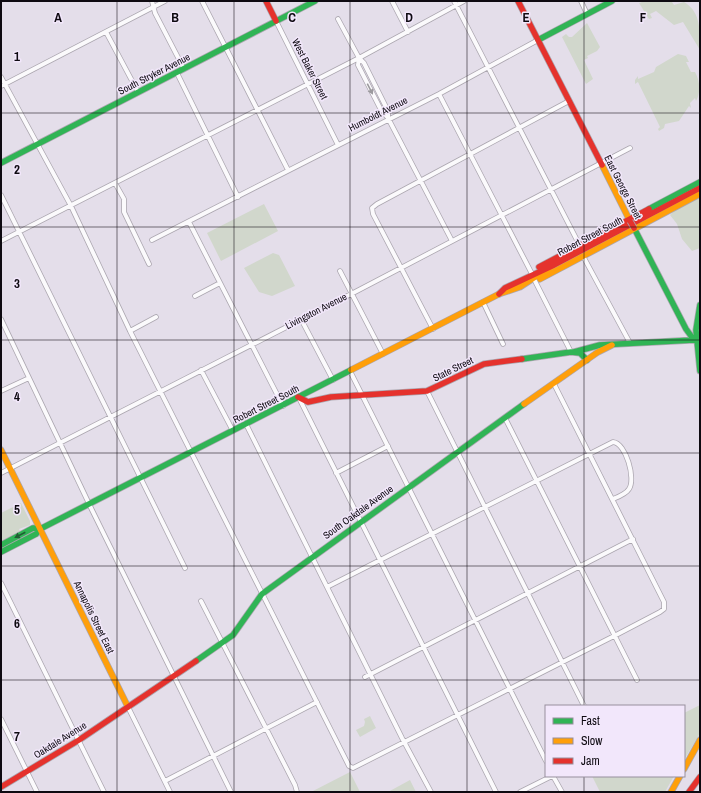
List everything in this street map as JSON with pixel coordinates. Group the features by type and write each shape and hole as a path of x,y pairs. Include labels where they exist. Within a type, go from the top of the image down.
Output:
{"main road":[{"name":"West Baker Street","path":"266,1 276,21"},
{"name":"South Stryker Avenue","path":"1,163 315,1"},
{"name":"East George Street","path":"518,1 682,321 697,340"},
{"name":"Humboldt Avenue","path":"538,40 612,1"},
{"path":"525,281 531,272 700,182"},
{"name":"Robert Street South","path":"1,552 36,534 40,529 283,406 483,302 499,294 507,293 552,266 700,188"},
{"path":"525,281 535,281 700,194"},
{"path":"700,305 696,318 700,371"},
{"path":"682,321 688,325 696,318"},
{"name":"State Street","path":"298,397 308,402 318,399 427,391 484,364 571,352 598,345 697,340"},
{"name":"South Oakdale Avenue","path":"128,707 174,678 223,643 232,635 262,594 457,451 586,360 612,345"},
{"path":"571,352 580,353 586,360"},
{"path":"311,391 318,399"},
{"name":"Annapolis Street East","path":"1,450 128,707"},
{"name":"Robert Street South","path":"1,545 33,528 40,529"},
{"name":"Oakdale Avenue","path":"1,787 79,740 128,707"},
{"path":"685,766 700,740"},
{"path":"671,792 679,777"},
{"path":"689,792 700,778"}],"street":[{"path":"152,1 155,13 184,69"},
{"path":"3,85 164,1"},
{"path":"202,1 288,170"},
{"path":"392,1 408,32"},
{"path":"1,241 408,32 455,3 464,1"},
{"path":"581,1 588,14"},
{"path":"455,3 580,246"},
{"path":"338,19 358,58 364,63 388,111 388,118 452,241"},
{"name":"West Baker Street","path":"276,21 338,145"},
{"path":"106,32 138,92"},
{"name":"Humboldt Avenue","path":"152,240 388,118 439,94 538,40"},
{"path":"177,73 238,196"},
{"path":"1,77 3,85 38,144 71,206 130,330 349,766 353,768 457,716 615,636 660,612 664,608 664,602 554,384"},
{"path":"439,94 531,272"},
{"path":"433,329 373,214 372,208 569,101"},
{"name":"Livingston Avenue","path":"1,473 352,293 630,148"},
{"path":"115,183 124,199 124,212 149,264"},
{"path":"1,195 185,568"},
{"path":"189,222 283,406"},
{"path":"583,256 630,343"},
{"path":"340,271 383,354"},
{"path":"535,281 571,352"},
{"path":"195,296 220,283"},
{"path":"483,302 503,344"},
{"path":"130,330 156,316"},
{"path":"1,319 89,504 231,792"},
{"path":"301,319 333,380"},
{"path":"202,370 233,431"},
{"path":"350,371 545,759"},
{"path":"1,390 29,378"},
{"path":"427,391 584,705"},
{"path":"298,397 496,792"},
{"path":"505,418 581,566 637,680"},
{"path":"246,424 404,742 431,792"},
{"path":"327,587 613,442 619,443 623,448 631,470 630,486 627,492 613,500"},
{"path":"336,473 388,446"},
{"path":"365,677 633,539"},
{"path":"1,583 104,792"},
{"path":"201,601 297,792"},
{"path":"165,781 317,702"},
{"name":"Annapolis Street East","path":"128,707 170,792"},
{"path":"1,719 37,792"},
{"path":"520,792 551,777"},
{"path":"554,777 562,792"}],"shaded area":[{"path":"645,1 668,1 672,2 674,5 684,2 690,6 697,16 700,35 700,50 683,22 674,25 656,11 650,14 652,18 649,19 639,3"},
{"path":"587,23 600,47 597,51 587,56 588,58 584,60 593,79 586,84 562,37 566,34 569,37 572,37"},
{"path":"678,54 686,56 689,62 686,62 691,72 695,72 699,83 699,94 696,101 695,98 690,103 691,108 689,106 679,121 665,124 664,128 659,131 658,129 660,127 638,82 635,84 635,80 638,76 638,79 654,72 656,67"},
{"path":"700,198 700,248 692,251 682,239 677,224 670,215 675,210"},
{"path":"264,204 278,231 221,261 207,233"},
{"path":"273,253 279,255 295,286 272,296 259,292 244,268"},
{"path":"21,503 30,521 30,525 19,529 20,531 1,541 1,513"},
{"path":"700,705 700,733 685,758 685,712"},
{"path":"370,716 376,728 360,737 356,730 364,726 364,719"},
{"path":"350,772 360,792 311,792"},
{"path":"592,777 673,777 665,792 600,792"},
{"path":"410,780 416,792 388,792"}],"traffic: fast":[{"path":"1,163 315,1"},
{"path":"538,40 612,1"},
{"path":"649,209 700,182"},
{"path":"634,228 686,329 694,340"},
{"path":"700,305 696,330 700,371"},
{"path":"574,352 600,345 694,340"},
{"path":"522,359 571,352 580,353 587,360"},
{"path":"1,552 36,534 40,529 351,370"},
{"path":"196,661 233,635 262,594 524,404"},
{"path":"1,545 33,528 40,529"}],"traffic: slow":[{"path":"602,165 630,221"},
{"path":"540,279 700,194"},
{"path":"351,370 499,294 520,287 552,266"},
{"path":"524,404 598,352 612,345"},
{"path":"1,450 128,707"},
{"path":"685,767 700,740"},
{"path":"671,792 679,777"}],"traffic: jam":[{"path":"266,1 276,21"},
{"path":"518,1 602,165"},
{"path":"499,294 505,288 552,266 700,188"},
{"path":"539,267 649,209"},
{"path":"630,221 634,228"},
{"path":"298,397 308,402 331,397 427,391 484,364 522,359"},
{"path":"1,787 79,740 196,661"},
{"path":"689,792 700,777"}]}
